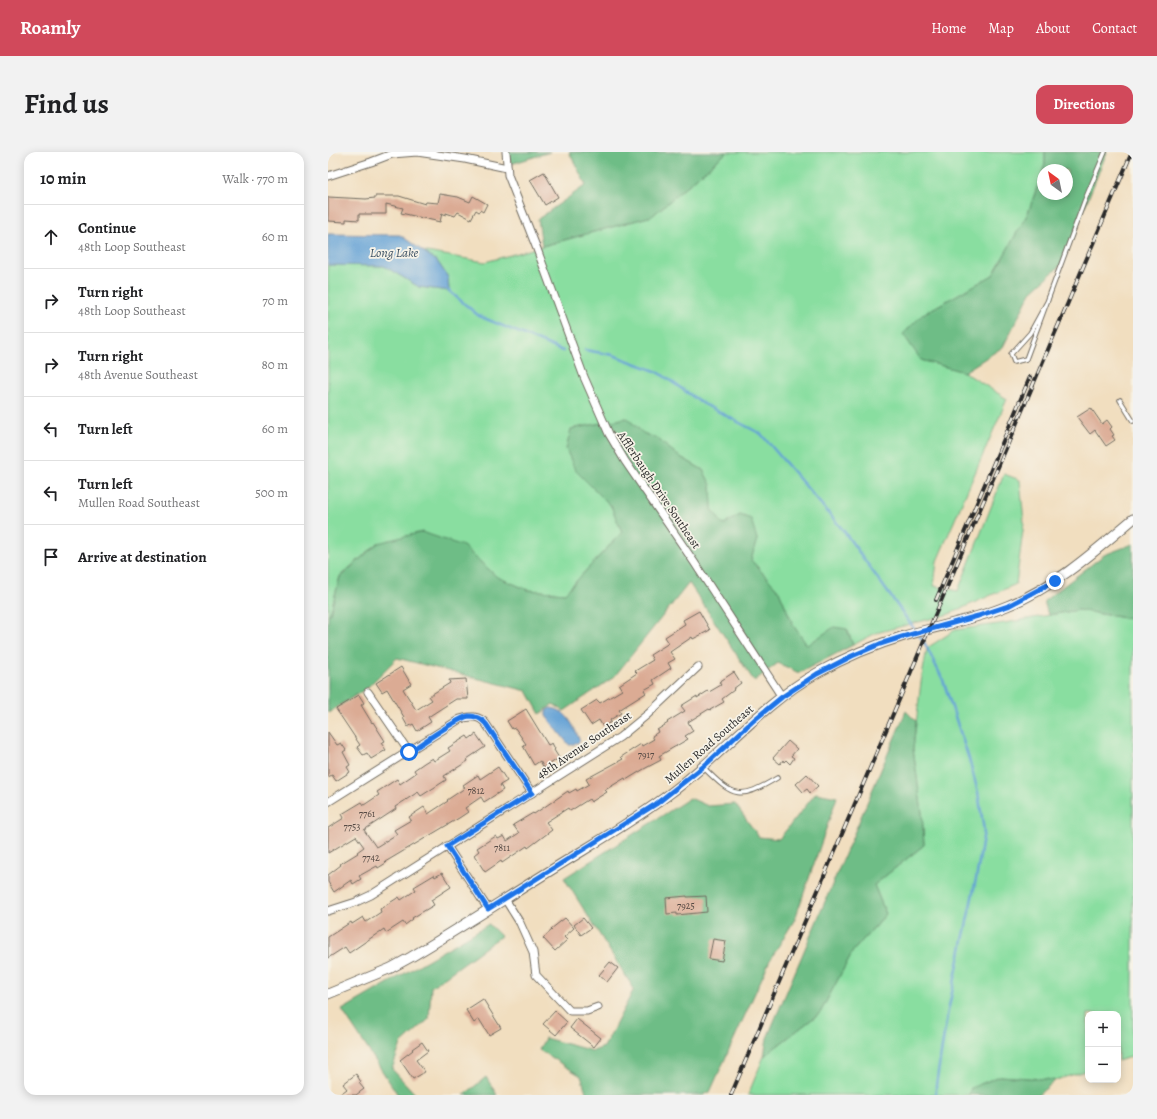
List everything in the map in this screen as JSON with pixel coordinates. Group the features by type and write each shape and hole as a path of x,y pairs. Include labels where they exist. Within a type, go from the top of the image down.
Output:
{"street":[{"path":"328,176 392,154 417,152 465,159 507,168"},
{"name":"Afflerbaugh Drive Southeast","path":"506,152 508,175 584,377 612,440 782,697"},
{"name":"Mullen Road Southeast","path":"328,994 391,968 411,957 656,804 703,767 754,720 782,697 824,670 852,656 888,642 1008,606 1055,581 1133,519"},
{"name":"48th Avenue Southeast","path":"329,909 356,902 371,895 620,737 648,714 698,667"},
{"path":"368,692 409,752"},
{"path":"329,800 409,752 460,719 470,716 484,721 532,793"},
{"path":"447,846 488,909"},
{"path":"505,899 520,922 533,952 536,975 570,1011 587,1011 598,1007"}],"lane":[{"path":"1048,300 1030,333 1011,354 1014,362 1026,359 1048,300 1084,202 1105,152"},
{"path":"1120,400 1133,421"},
{"path":"703,767 718,782 736,793 752,791 777,778"}],"green space":[{"path":"507,152 550,152 511,164"},
{"path":"569,152 727,152 652,216 542,246 538,219 586,185"},
{"path":"727,152 1045,152 1045,164 1037,164 1037,187 1028,213 993,275 923,314 921,360 964,372 1007,399 937,561 934,586 958,591 1004,474 1020,480 1024,523 1016,584 949,614 876,633 853,645 847,629 807,646 793,625 779,591 751,560 757,539 740,515 723,525 712,509 711,485 703,470 677,455 658,439 643,433 627,418 571,429 575,470 611,506 622,532 565,593 528,590 497,577 463,546 378,543 340,576 330,614 328,615 328,265 384,266 419,287 449,291 448,277 437,261 421,251 485,262 652,216"},
{"path":"1045,152 1107,152 1061,265 1031,292 1003,347 964,372 921,360 903,334 923,314 993,275 1028,213 1037,188 1037,200 1073,200 1073,164 1045,163"},
{"path":"627,418 643,433 658,439 677,455 703,470 711,485 712,509 723,525 740,515 751,519 757,539 751,560 779,591 793,625 807,645 834,627 847,629 853,645 799,673 778,663 754,681 689,583 614,677 564,711 553,704 540,714 527,691 397,658 367,688 328,713 328,615 330,614 340,577 378,543 422,532 463,546 497,577 528,590 565,593 622,532 611,506 575,470 566,449 571,429"},
{"path":"1133,544 1133,622 1130,619 1078,610 1048,615 1044,601 1104,555"},
{"path":"1078,610 1130,619 1133,622 1133,1056 1121,1060 1121,1011 1085,1011 1085,1071 1056,1080 1000,1076 971,1088 969,1095 748,1095 764,1056 820,1013 853,951 886,914 874,885 924,845 922,813 913,749 921,682 927,648 955,630"},
{"path":"906,711 916,721 913,749 922,813 924,845 874,885 886,914 853,951 820,1013 764,1056 767,1038"},
{"path":"816,793 837,797 795,919 770,960 710,1092 703,1095 587,1095 581,1076 539,1050 545,1038 593,1051 604,1047 634,989 564,878 690,798 708,806 735,804 759,837 779,839"},
{"path":"489,924 501,936 431,987 429,1019 401,1044 392,1069 416,1095 398,1095 342,1010"},
{"path":"1000,1076 1056,1080 1038,1095 969,1095 971,1088"},
{"path":"486,1077 497,1095 464,1095"}],"water":[{"name":"Long Lake","path":"328,234 400,235 437,261 448,277 449,291 419,287 384,266 328,265"},
{"path":"550,708 556,709 565,715 580,741 574,745 569,745 546,716 546,711"}],"building":[{"path":"544,172 558,197 545,205 530,180"},
{"path":"440,194 458,197 470,202 473,196 487,204 483,212 476,210 471,219 458,212 455,216 442,213 440,222 401,213 403,208 386,204 386,214 359,214 359,220 346,219 346,222 328,221 328,197 366,199 375,198 375,196 399,196 425,204 426,202 438,203"},
{"path":"1091,408 1102,424 1107,420 1112,427 1110,429 1115,440 1106,446 1095,430 1090,434 1077,417"},
{"path":"699,611 710,630 693,639 692,637 670,652 675,659 668,663 671,668 653,680 655,684 644,690 646,693 619,710 621,713 610,720 611,722 603,727 599,720 591,725 581,710 597,700 600,703 622,690 619,685 637,673 635,671 653,660 650,655 669,643 665,637 685,624 683,620"},
{"path":"401,667 411,684 403,689 416,710 432,700 429,696 450,683 449,680 466,679 468,699 456,699 428,717 431,722 417,731 413,724 408,727 403,718 404,717 387,689 382,692 376,683"},
{"path":"734,672 741,683 722,699 724,702 688,722 693,731 685,736 688,739 659,756 661,760 605,790 607,792 591,802 589,799 570,811 568,808 546,822 552,830 528,848 527,846 502,863 501,861 485,872 474,855 479,851 477,848 496,836 498,839 504,836 507,841 519,833 513,825 533,813 534,814 568,791 569,793 576,789 577,791 589,784 586,779 623,759 621,757 641,744 642,746 654,739 652,736 658,732 657,730 685,711 681,706 697,696 697,698 721,685 719,682"},
{"path":"359,695 364,703 361,705 385,741 381,743 386,750 371,759 367,753 363,755 357,747 360,745 336,709"},
{"path":"526,709 548,745 552,743 559,758 544,768 540,761 534,765 523,746 526,744 515,728 512,729 507,721"},
{"path":"328,732 337,745 341,743 346,750 343,752 350,765 347,767 350,772 336,781 332,775 328,777"},
{"path":"476,734 485,747 467,759 468,761 444,776 446,780 421,796 418,792 395,807 396,809 364,830 376,847 397,834 394,830 411,820 409,817 424,807 428,814 465,788 463,785 478,775 480,779 498,767 507,781 500,785 503,790 484,802 481,797 465,808 468,812 459,818 385,862 386,863 378,868 377,866 359,876 361,879 353,884 351,880 334,892 328,882 328,875 341,865 340,864 358,853 357,852 364,847 356,836 328,853 328,828 344,818 342,814 362,802 364,805 379,795 377,792 397,779 400,784 416,773 414,770 424,763 432,758 434,761 450,751 448,748 467,736 469,739"},
{"path":"788,741 797,749 791,756 794,758 790,764 786,760 784,762 783,760 780,764 773,758"},
{"path":"807,774 818,786 810,793 807,789 803,792 796,784"},
{"path":"442,873 451,887 431,900 434,905 412,918 413,919 405,925 403,922 386,933 384,929 349,953 345,947 328,958 328,937 351,922 352,924 363,917 366,922 381,912 380,909 399,897 401,900 416,890 414,887 434,875 435,877"},
{"path":"706,896 707,912 677,915 677,913 667,914 666,898"},
{"path":"565,918 574,928 564,937 567,940 555,951 543,938 552,930 551,929"},
{"path":"583,918 591,928 581,935 574,925"},
{"path":"713,939 726,941 722,961 709,959"},
{"path":"610,962 618,968 607,982 599,975"},
{"path":"483,999 501,1028 489,1035 479,1019 474,1023 466,1010"},
{"path":"555,1011 567,1022 556,1035 543,1024"},
{"path":"577,1019 601,1038 594,1047 570,1028"},
{"path":"422,1042 428,1051 416,1060 425,1072 413,1079 400,1060"},
{"path":"356,1074 361,1082 359,1083 364,1089 356,1095 339,1095 347,1089 343,1084"}],"waterway":[{"path":"448,290 479,316 563,351"},
{"path":"585,350 613,355 658,372 702,403 761,434 843,530 915,630"},
{"path":"918,634 925,644 943,680 969,759 978,792 984,831 977,874 947,1016 936,1085 936,1095"}],"railway":[{"path":"731,1095 1132,152"},
{"path":"936,600 1030,377"}],"route":[{"path":"409,752 460,719 470,716 476,717 484,721 532,793 447,846 488,909 620,827 673,792 703,767 754,720 806,680 852,656 880,644 1008,606 1055,581"}]}
